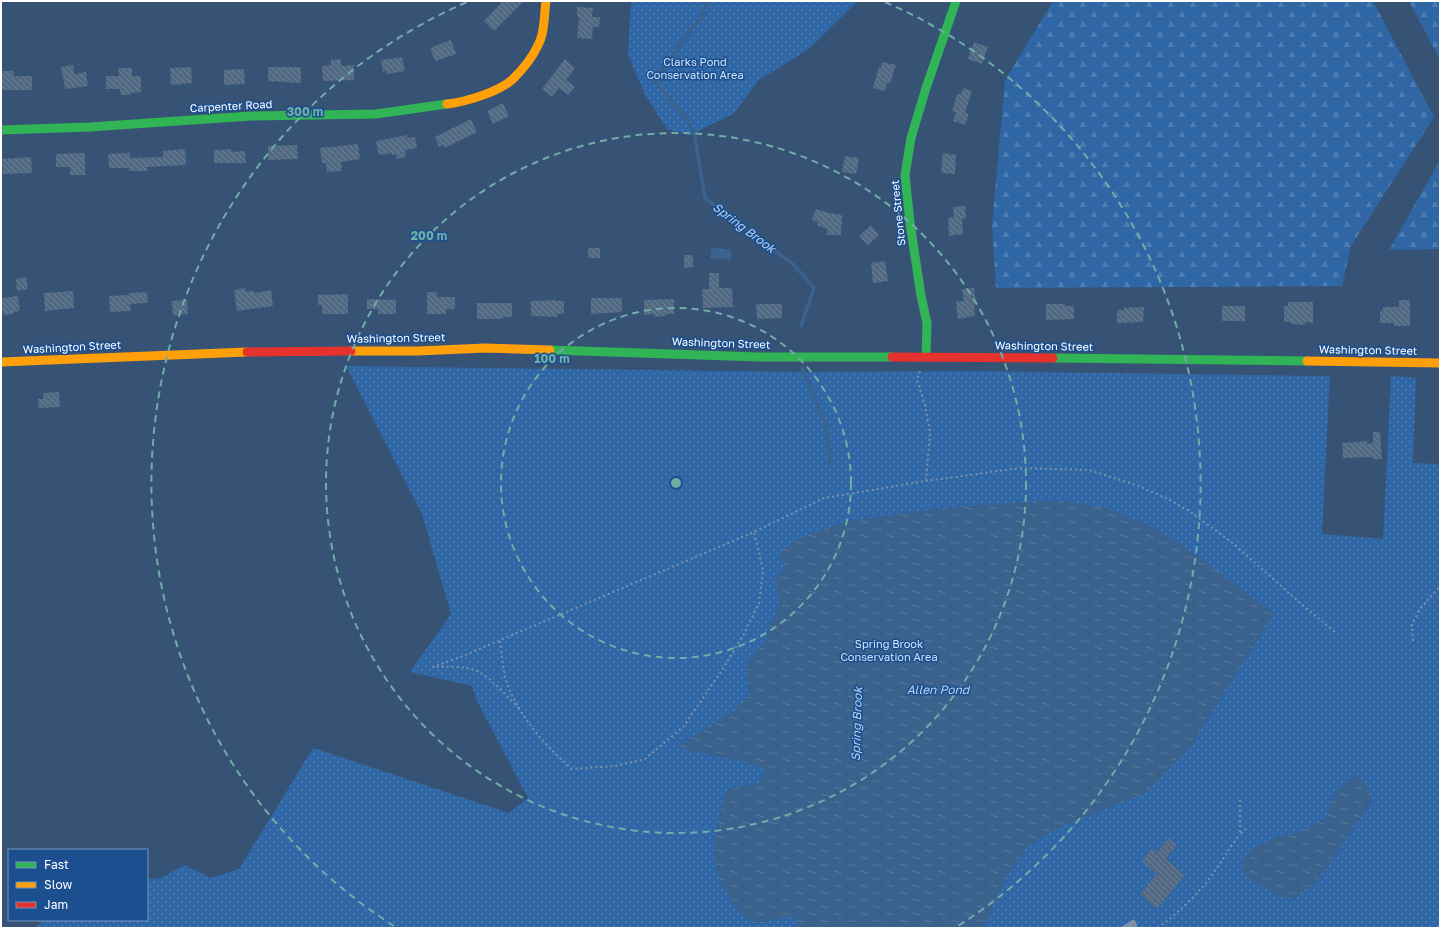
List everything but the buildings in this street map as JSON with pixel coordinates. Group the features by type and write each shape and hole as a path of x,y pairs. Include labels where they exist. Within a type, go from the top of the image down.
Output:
{"main road":[{"name":"Carpenter Road","path":"1,130 90,127 251,116 376,114 464,102 496,89 512,80 520,71 538,46 542,32 546,1"},
{"name":"Stone Street","path":"926,357 927,323 921,296 910,223 905,175 911,138 926,88 956,1"},
{"name":"Washington Street","path":"1,362 230,352 418,351 485,348 759,357 926,357 1440,363"}],"lane":[{"path":"1125,928 1133,923 1135,928"}],"path":[{"path":"926,357 917,380 925,405 930,433 926,481"},
{"path":"519,708 498,687 479,672 457,667 433,667 500,641 754,532 824,498 926,481 1020,468 1089,470 1136,484 1166,498 1190,511 1228,539 1337,634"},
{"path":"500,641 507,685 519,708 534,730 572,769 615,766 645,759 684,726 743,636 759,603 763,570 754,532"},
{"path":"1413,641 1412,624 1420,610 1440,586"},
{"path":"1240,800 1240,834"},
{"path":"1158,928 1183,908 1200,889 1213,874 1228,849 1240,834 1248,827"}],"green space":[{"name":"Clarks Pond Conservation Area","path":"631,1 858,1 809,49 759,80 733,114 690,135 667,129 644,93 628,54"},
{"path":"1053,1 1373,1 1434,117 1351,246 1342,286 996,288 992,225 1005,80"},
{"path":"1409,1 1440,1 1440,60"},
{"path":"1440,160 1440,249 1389,250"},
{"name":"Spring Brook Conservation Area","path":"346,366 803,372 966,371 1330,376 1322,534 1383,539 1391,376 1416,378 1413,463 1440,464 1440,928 35,928 43,921 148,921 148,879 161,878 184,865 211,878 239,869 313,748 509,813 528,798 476,699 472,686 410,672 451,614 422,514"}],"water":[{"path":"711,248 731,250 731,260 711,258"},
{"name":"Allen Pond","path":"1036,501 1068,501 1109,509 1157,529 1202,559 1274,614 1190,747 1146,793 1062,826 1042,836 1025,850 1007,875 984,928 797,928 797,919 791,916 757,923 748,919 734,904 724,888 715,861 714,844 726,791 733,788 758,783 764,774 765,769 746,762 678,748 731,713 750,695 746,667 750,659 764,643 779,604 774,581 786,567 781,559 780,552 795,541 847,521 943,508"},
{"path":"1353,777 1361,778 1367,786 1372,800 1323,873 1316,881 1297,896 1285,899 1245,876 1241,864 1252,849 1278,837 1296,833 1325,819 1335,795 1342,786"}],"waterway":[{"name":"Spring Brook","path":"708,1 701,17 654,80 686,118 695,137 705,198 794,265 814,288 801,326"},
{"name":"Spring Brook","path":"802,368 826,425 830,462"}],"traffic: fast":[{"path":"926,357 927,323 921,296 910,223 905,175 911,138 926,88 956,1"},
{"path":"1,130 90,127 251,116 376,114 447,104"},
{"path":"550,350 759,357 892,357"},
{"path":"1053,358 1307,361"}],"traffic: slow":[{"path":"447,104 472,99 491,92 507,84 513,79 530,60 540,42 543,30 546,1"},
{"path":"351,351 418,351 485,348 550,350"},
{"path":"1,362 247,352"},
{"path":"1307,361 1440,363"}],"traffic: jam":[{"path":"247,352 351,351"},
{"path":"892,357 1053,358"}]}
